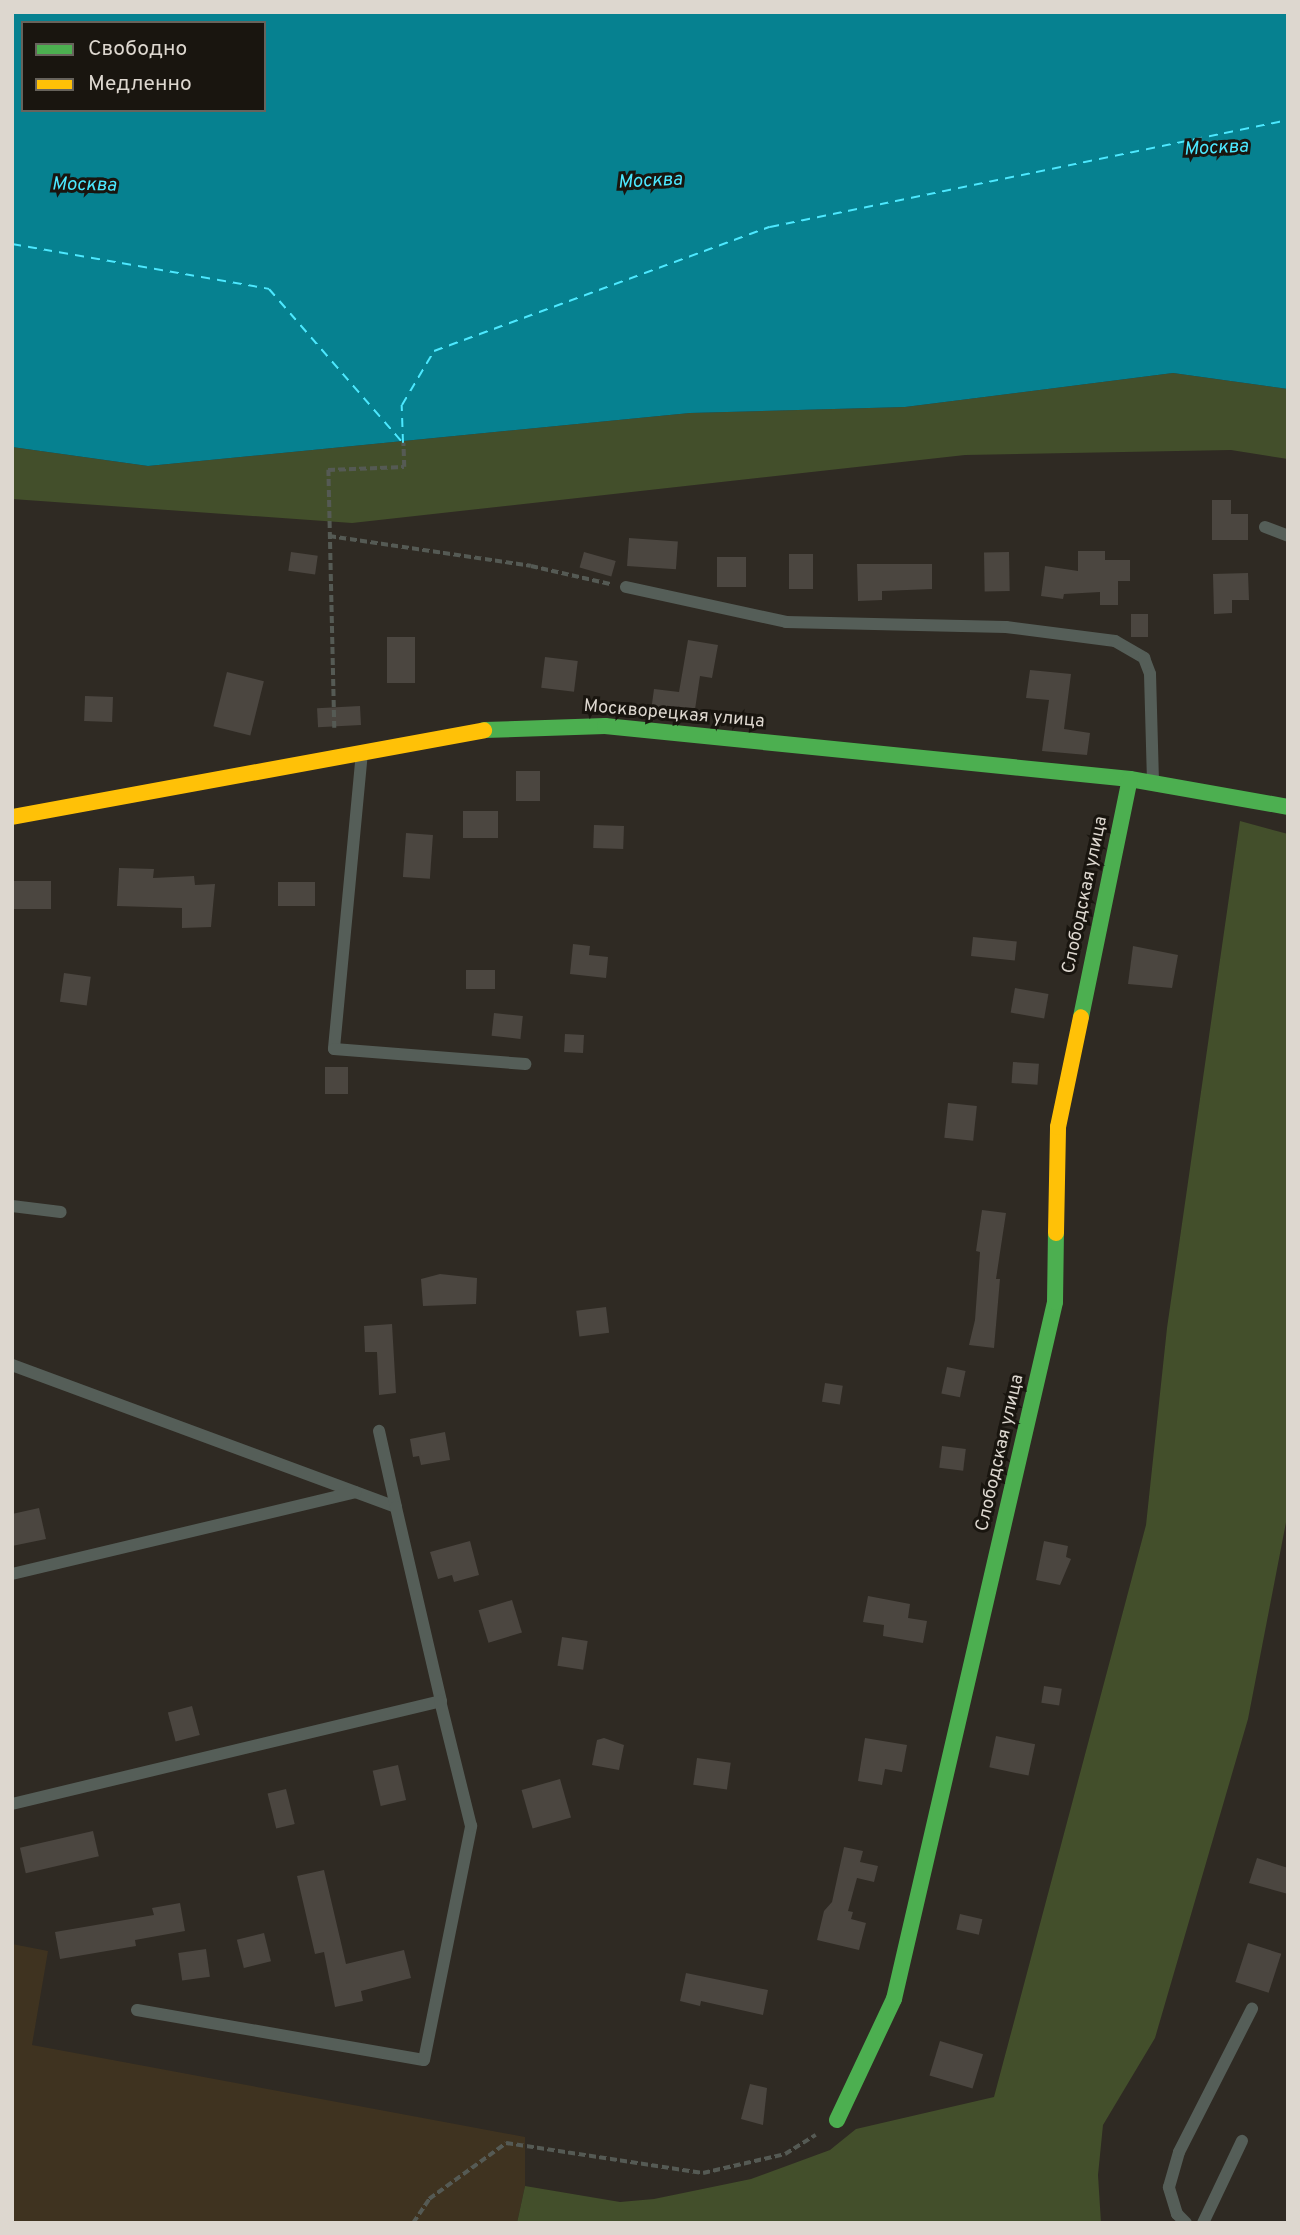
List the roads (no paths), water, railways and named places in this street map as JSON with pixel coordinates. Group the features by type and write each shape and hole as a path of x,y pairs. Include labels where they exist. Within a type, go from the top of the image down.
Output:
{"street":[{"name":"Москворецкая улица","path":"12,817 362,749 495,728 604,726 1130,779 1288,807"},
{"name":"Слободская улица","path":"837,2120 894,1999 1055,1302 1058,1127 1130,779"}],"lane":[{"path":"1265,527 1288,536"},
{"path":"626,587 786,622 1006,627 1115,641 1144,658 1150,674 1153,782"},
{"path":"362,749 334,1049 525,1064"},
{"path":"12,1206 61,1212"},
{"path":"12,1365 396,1507"},
{"path":"137,2010 424,2060 471,1826 379,1431"},
{"path":"12,1574 355,1492"},
{"path":"12,1804 440,1702"},
{"path":"1186,2223 1177,2214 1169,2187 1179,2152 1252,2010"},
{"path":"1203,2223 1242,2141"}],"water":[{"name":"Москва","path":"12,12 1288,12 1288,389 1173,373 905,407 690,413 148,466 12,447"}]}
